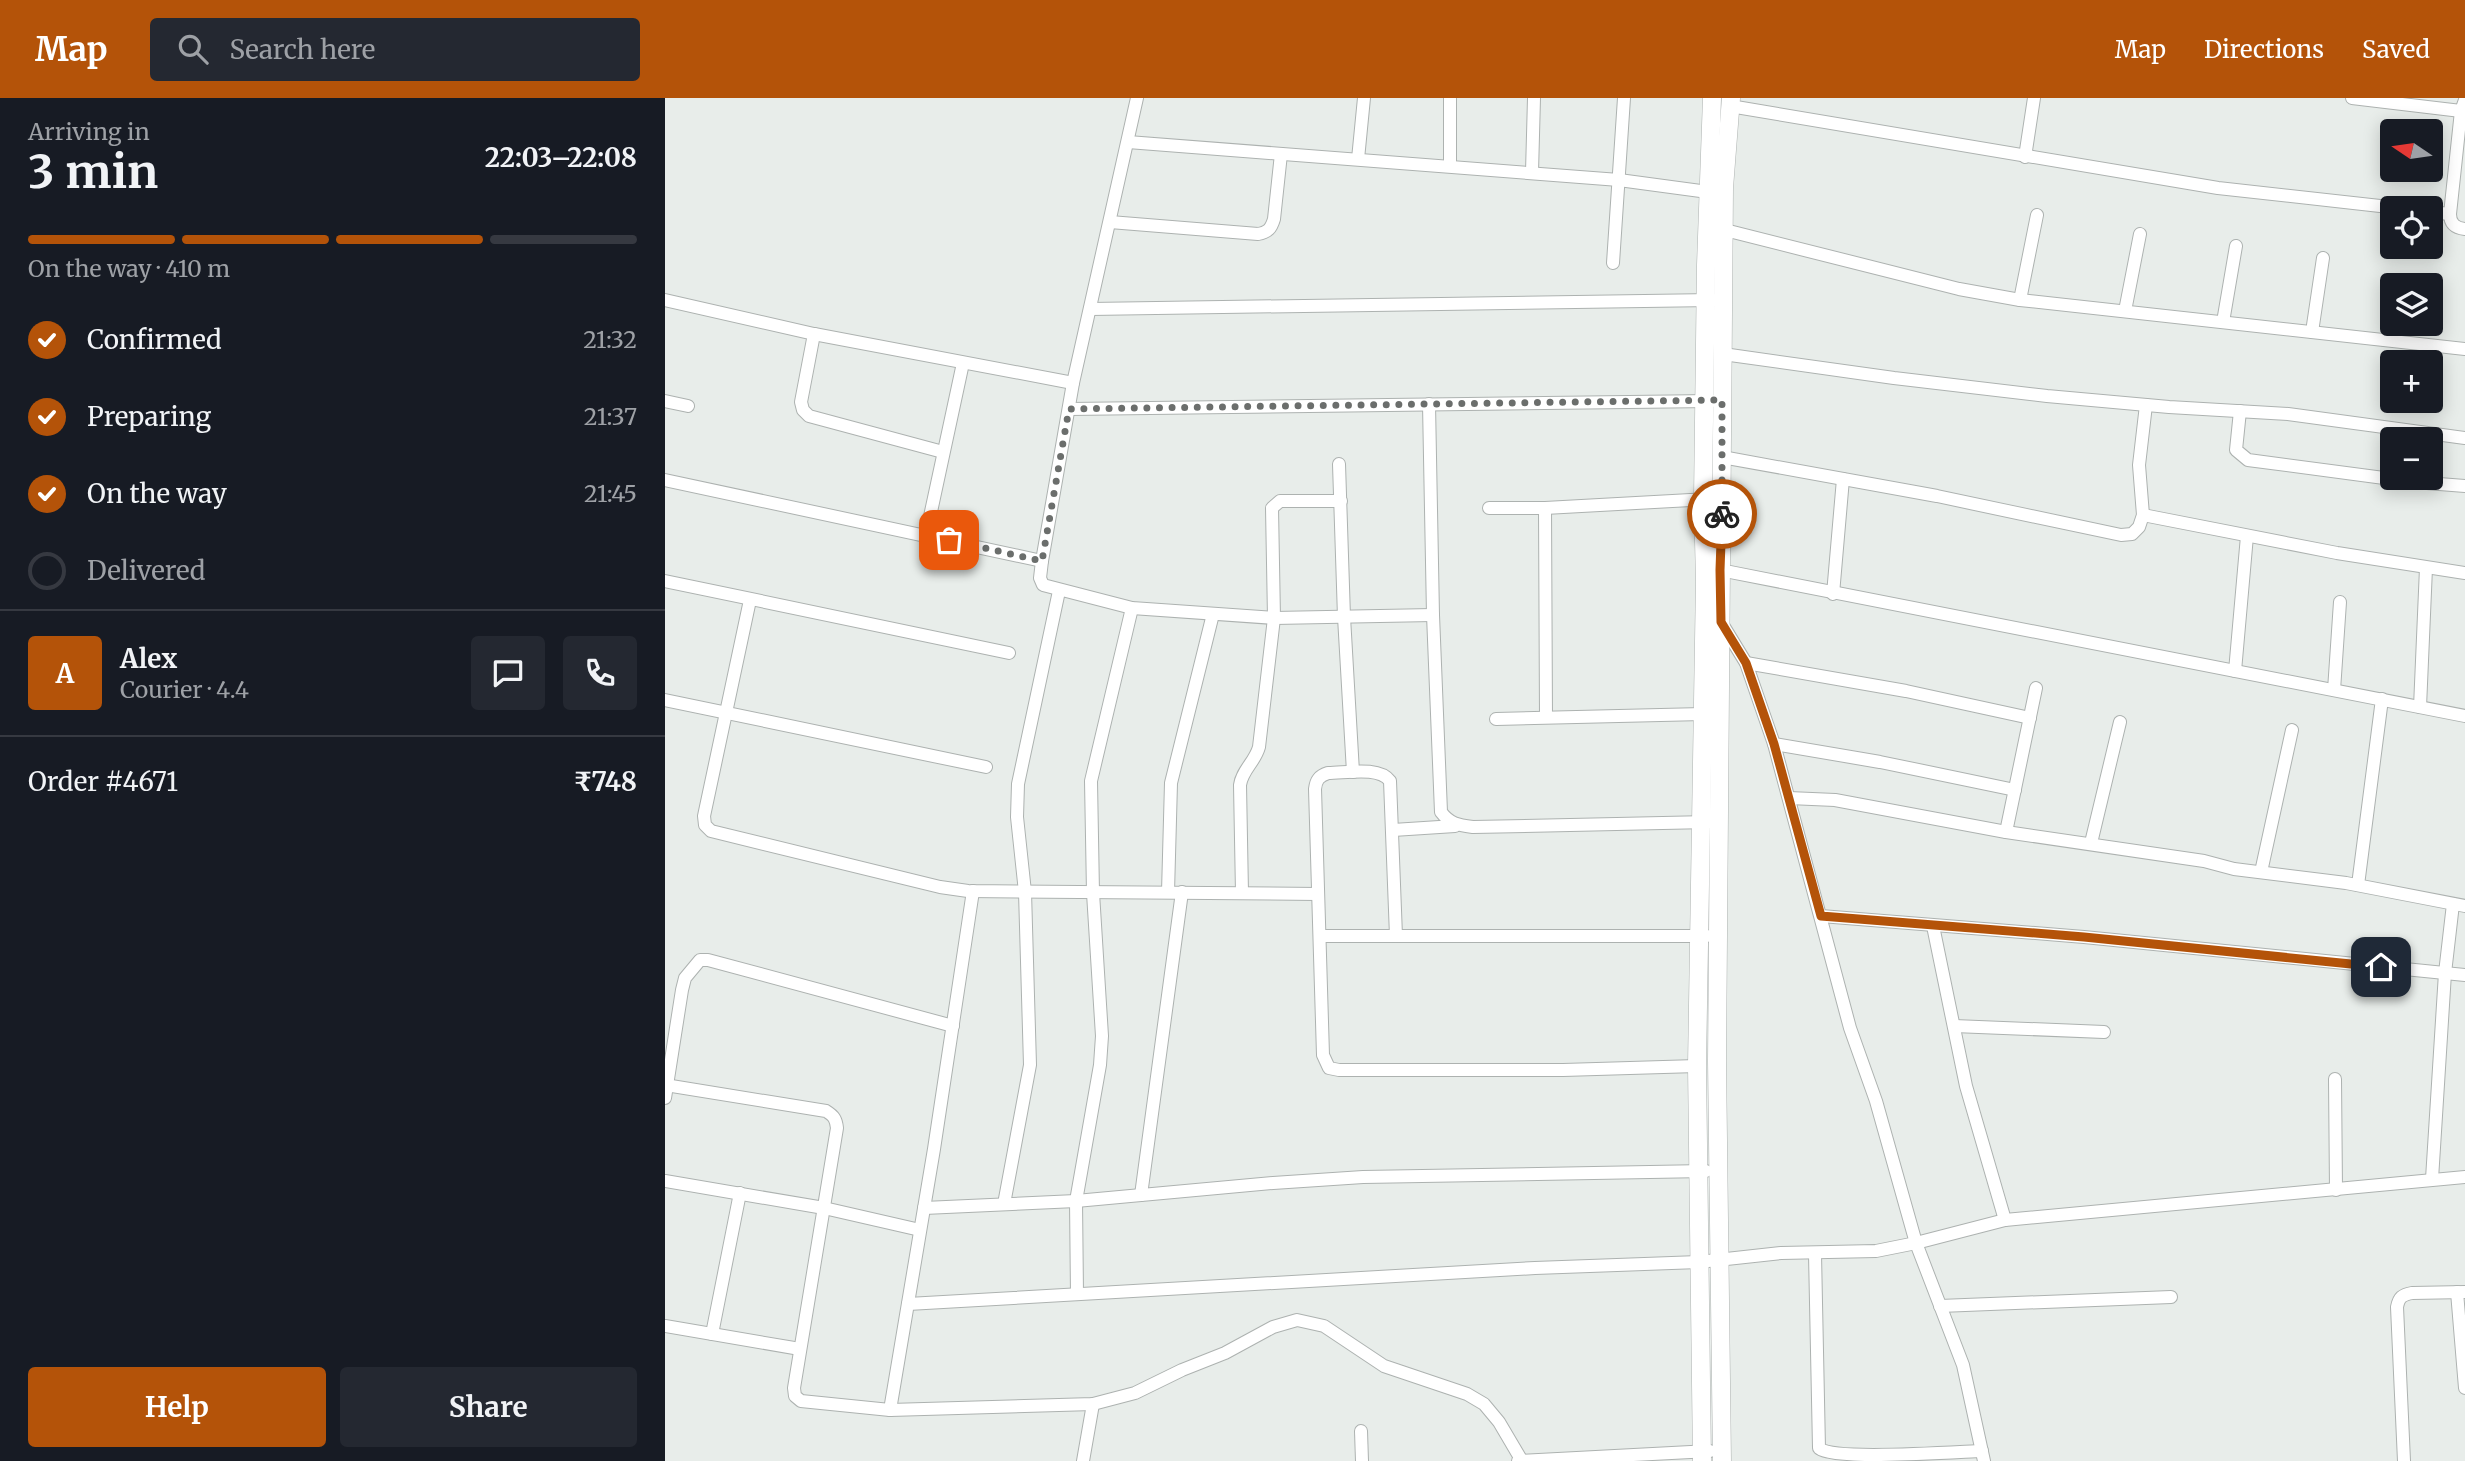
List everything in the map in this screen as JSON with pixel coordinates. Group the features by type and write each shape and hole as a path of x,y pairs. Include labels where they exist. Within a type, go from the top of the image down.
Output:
{"main road":[{"path":"1712,98 1707,192 1715,228"},
{"path":"1722,1455 1718,936 1703,714 1703,499 1713,401 1715,228 1730,102"},
{"path":"1702,1456 1698,936 1710,822 1721,622 1722,457 1713,401 1723,354 1714,300"}],"street":[{"path":"1137,98 1073,383 1042,561 1040,578 1043,585 1132,608 1274,618 1433,615"},
{"path":"1358,159 1364,98"},
{"path":"1450,98 1450,166"},
{"path":"1532,172 1534,98"},
{"path":"1613,263 1623,98"},
{"path":"2025,157 2035,98"},
{"path":"2352,98 2463,106 2460,160 2450,220 2455,226 2465,229"},
{"path":"1730,102 2025,157 2218,188 2380,206"},
{"path":"1128,142 1532,172 1707,192"},
{"path":"1110,222 1266,233 1272,228 1274,219 1281,154"},
{"path":"2443,213 2450,214"},
{"path":"2020,300 2037,215"},
{"path":"1715,228 1959,289 2020,300 2465,349"},
{"path":"2125,311 2140,234"},
{"path":"2223,322 2235,247"},
{"path":"2312,332 2323,258"},
{"path":"665,300 814,334 1073,383"},
{"path":"1090,309 1714,300"},
{"path":"814,334 801,402 803,410 809,416 943,452"},
{"path":"1723,354 2047,397 2288,414 2465,438"},
{"path":"926,535 963,363"},
{"path":"665,401 688,406"},
{"path":"1069,409 1713,401"},
{"path":"1429,404 1433,615 1441,812 1447,821 1458,825"},
{"path":"1722,457 1843,478 2121,535 2132,534 2139,527 2143,515 2139,465 2146,405"},
{"path":"2240,411 2236,450 2248,460 2465,486"},
{"path":"1339,464 1353,772"},
{"path":"1833,594 1843,478"},
{"path":"665,480 1042,561"},
{"path":"1489,508 1545,508 1722,498"},
{"path":"1242,893 1240,785 1244,772 1254,760 1259,747 1274,618 1272,508 1280,501 1341,501"},
{"path":"1545,508 1546,717"},
{"path":"2143,515 2247,536 2465,573"},
{"path":"2235,671 2247,536"},
{"path":"2420,707 2426,568"},
{"path":"1720,570 2465,716"},
{"path":"665,582 1009,653"},
{"path":"1004,1204 1030,1065 1025,892 1017,817 1017,784 1059,591"},
{"path":"750,600 704,816 705,825 711,831 940,887 973,891 1318,894"},
{"path":"2334,690 2340,601"},
{"path":"1705,607 1721,622 1746,663 1774,744 1850,1028 1877,1101 1916,1243 1963,1365 1983,1456 1869,1456 1823,1453 1819,1448 1815,1254"},
{"path":"1077,1294 1076,1201 1100,1065 1102,1036 1093,893 1091,781 1132,608"},
{"path":"1141,1195 1175,892 1171,783 1213,614"},
{"path":"1746,663 1906,691 2030,718"},
{"path":"2006,832 2036,688"},
{"path":"2358,885 2382,699"},
{"path":"665,700 986,767"},
{"path":"1496,719 1703,714"},
{"path":"2091,843 2120,722"},
{"path":"2261,872 2292,730"},
{"path":"1774,744 1880,762 2015,790"},
{"path":"1396,936 1390,781 1386,775 1378,772 1321,775 1316,781 1318,894 1323,1055 1329,1068 1563,1070 1697,1066"},
{"path":"1789,798 1835,800 2006,832 2358,885 2459,905 2445,973 2433,1179"},
{"path":"1393,830 1458,825 1710,822"},
{"path":"890,1409 973,891"},
{"path":"1821,916 2084,937 2465,975"},
{"path":"1933,926 1966,1086 2005,1220"},
{"path":"1320,936 1718,936"},
{"path":"953,1026 708,960 700,960 685,978 666,1089 826,1111 833,1115 837,1128 794,1388 795,1396 800,1401 890,1409 1093,1404 1135,1393 1224,1353 1273,1327 1297,1320 1324,1326 1384,1366 1467,1394 1483,1404 1499,1422 1520,1461 1722,1455"},
{"path":"1954,1026 2104,1032"},
{"path":"2335,1079 2336,1190"},
{"path":"924,1208 1076,1201 1363,1177 1718,1171"},
{"path":"908,1304 1535,1268 1699,1262 1781,1253 1876,1251 2005,1220 2465,1177"},
{"path":"665,1181 824,1208 920,1230"},
{"path":"712,1334 740,1193"},
{"path":"2404,1461 2397,1307 2398,1299 2404,1294 2461,1292 2465,1388"},
{"path":"1940,1306 2171,1297"},
{"path":"665,1326 800,1349"},
{"path":"1083,1461 1093,1404"},
{"path":"1361,1432 1362,1461"}],"way so far":[{"path":"949,540 1042,561 1069,409 1722,400 1722,514"}],"route":[{"path":"1722,514 1721,622 1746,663 1774,744 1821,916 2084,937 2381,967"}]}
